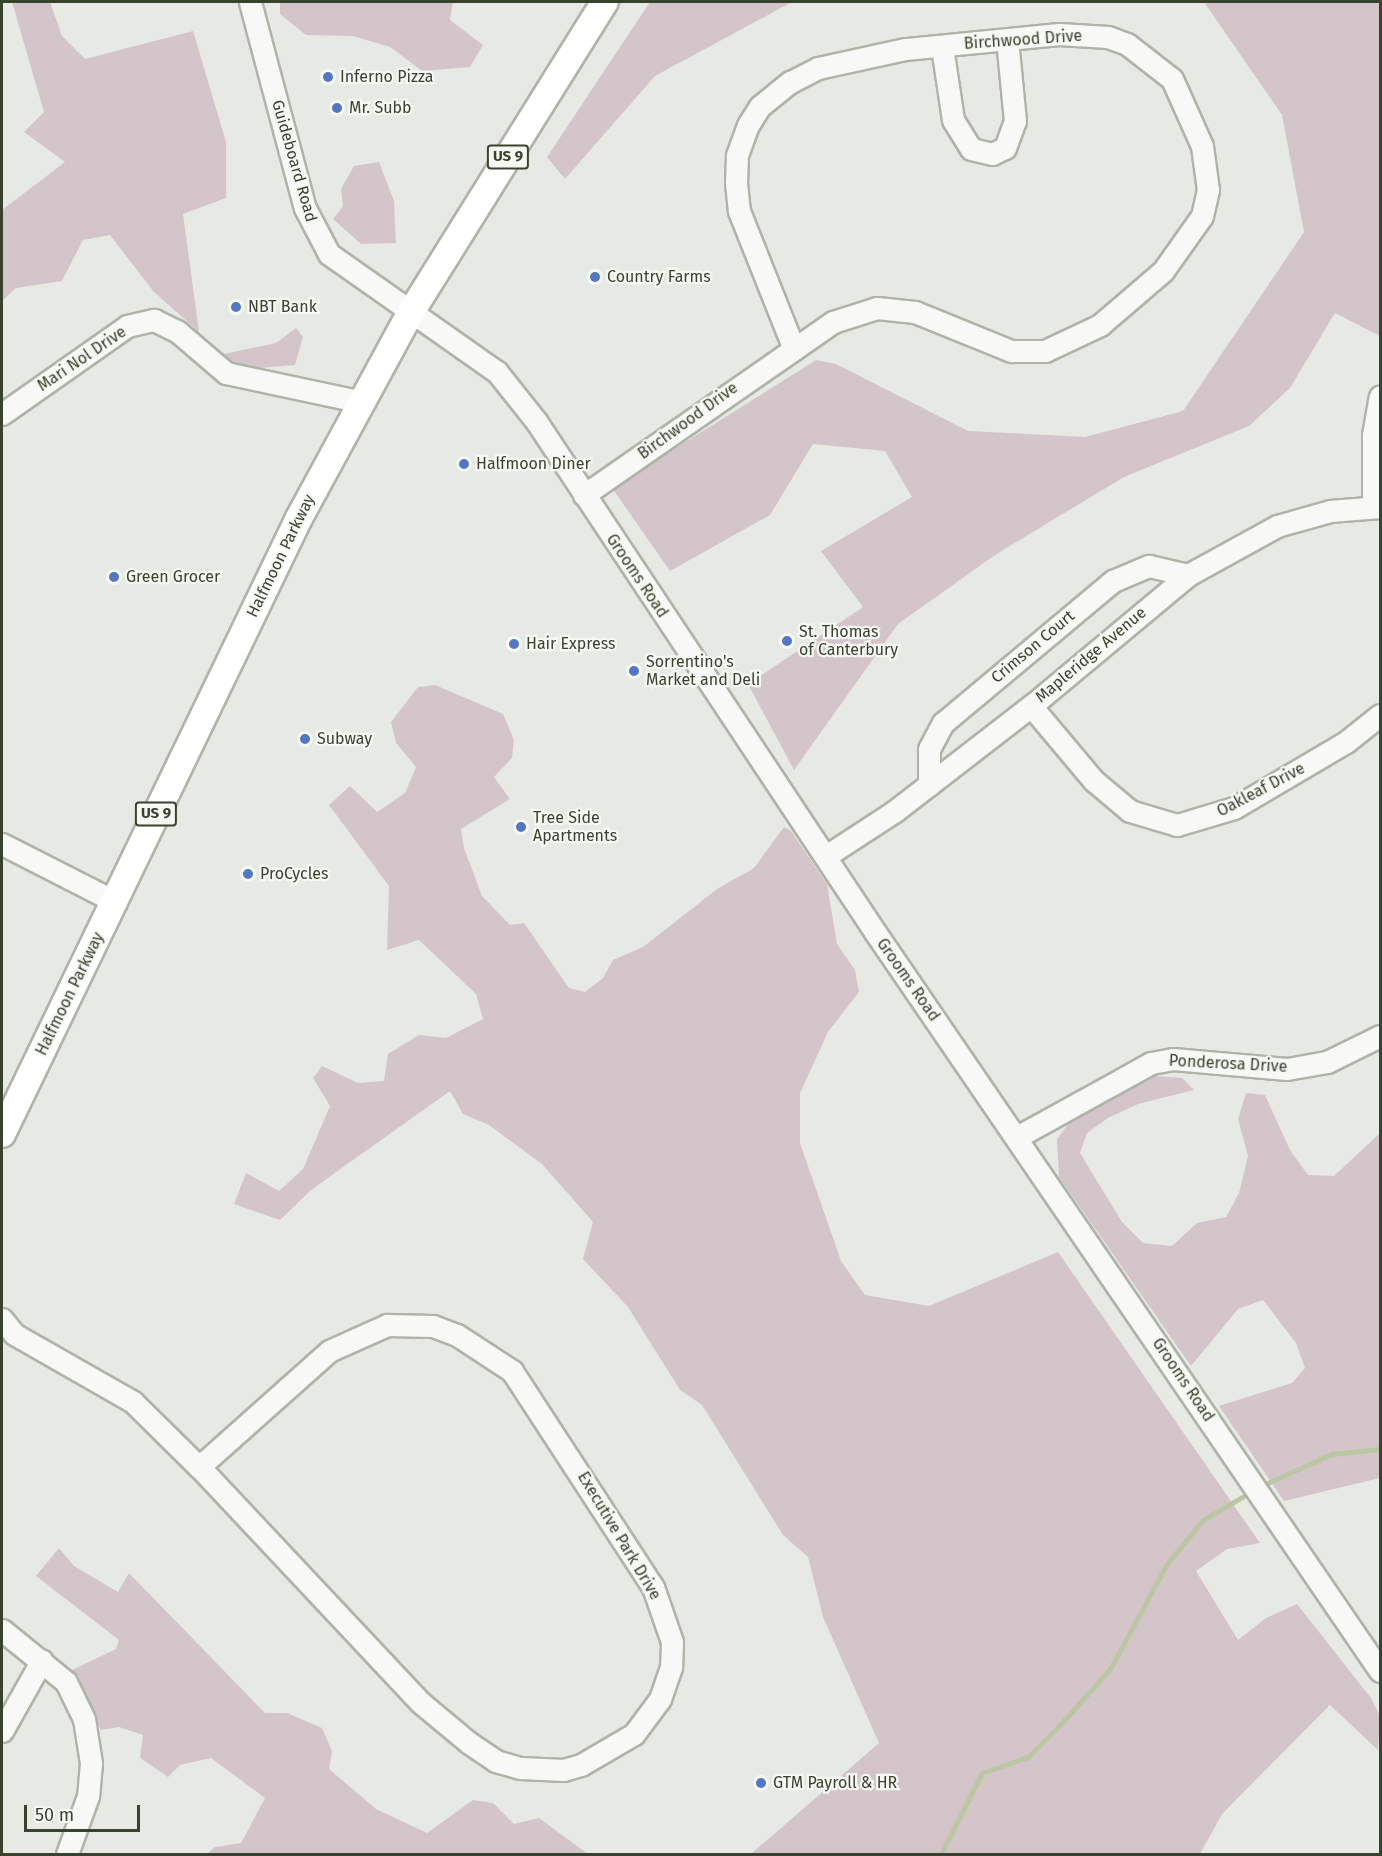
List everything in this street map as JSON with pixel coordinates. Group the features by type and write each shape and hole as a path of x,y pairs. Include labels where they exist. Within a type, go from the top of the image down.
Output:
{"main road":[{"name":"Halfmoon Parkway","path":"2,1134 116,902 299,518 411,312 605,2"}],"street":[{"name":"Guideboard Road","path":"250,2 318,236 339,264 411,312"},
{"name":"Birchwood Drive","path":"584,495 833,322 877,308 915,312 995,348 1045,351 1100,325 1138,295 1197,231 1208,190 1202,146 1172,79 1127,44 1108,36 1007,39 942,47 905,48 818,68 772,94 748,125 737,156 739,211 794,348"},
{"path":"942,47 953,120 971,149 992,154 1005,148 1015,121 1007,39"},
{"name":"Grooms Road","path":"411,312 497,372 584,495 826,856 1380,1671"},
{"name":"Mari Nol Drive","path":"2,414 127,326 154,320 177,331 232,376 363,402"},
{"path":"1377,506 1373,435 1380,397"},
{"name":"Mapleridge Avenue","path":"826,856 929,785 1031,706 1188,575 1277,526 1330,510 1377,506"},
{"name":"Crimson Court","path":"929,785 929,749 943,723 1113,580 1149,566 1188,575"},
{"name":"Oakleaf Drive","path":"1031,706 1093,780 1130,811 1177,825 1234,808 1346,742 1380,715"},
{"path":"2,844 116,902"},
{"name":"Ponderosa Drive","path":"1017,1137 1151,1063 1173,1059 1287,1069 1327,1062 1380,1036"},
{"name":"Executive Park Drive","path":"6,1329 133,1402 199,1467 420,1702 496,1761 541,1771 582,1765 634,1734 660,1699 671,1667 672,1642 653,1587 512,1371 457,1335 412,1324 387,1325 348,1338 199,1467"},
{"path":"2,1630 42,1660 74,1695 89,1745 88,1796 67,1854"},
{"path":"2,1731 42,1660"}],"shaded area":[{"path":"12,2 50,2 62,36 85,59 193,31 226,142 226,198 183,214 199,332 154,292 110,235 83,240 62,281 16,288 2,301 2,210 65,162 24,132 44,112"},
{"path":"280,2 453,2 450,20 483,45 470,67 422,71 390,47 353,36 306,35 280,14"},
{"path":"650,2 792,2 655,76 565,179 547,157"},
{"path":"1204,2 1380,2 1380,336 1335,313 1290,388 1249,426 1124,477 995,555 898,624 794,770 748,684 863,607 821,551 912,497 885,451 813,444 770,515 670,571 612,488 816,360 836,364 968,431 1085,437 1183,411 1304,232 1282,115"},
{"path":"379,162 394,201 396,243 361,244 333,219 343,206 341,189 354,166"},
{"path":"296,328 303,337 295,365 237,370 219,355 276,343"},
{"path":"435,685 503,714 514,740 512,758 494,777 510,799 461,829 464,848 482,896 510,925 524,923 569,988 585,992 603,978 613,960 643,947 717,889 754,868 784,827 791,831 827,884 837,944 855,970 859,992 828,1032 800,1093 800,1143 841,1261 865,1295 929,1306 1058,1252 1260,1543 1227,1549 1196,1571 1238,1640 1266,1618 1297,1604 1371,1698 1380,1716 1378,1750 1330,1705 1222,1814 1200,1854 751,1854 879,1743 823,1617 808,1557 783,1535 702,1405 680,1390 628,1307 583,1259 593,1222 542,1164 489,1125 463,1114 450,1091 311,1190 280,1220 234,1204 246,1173 279,1191 303,1169 330,1106 313,1078 322,1066 358,1083 384,1081 388,1054 419,1035 446,1038 483,1019 476,994 419,940 387,950 389,886 329,805 350,786 377,812 405,793 416,767 396,743 391,722 418,687"},
{"path":"1155,1076 1182,1078 1194,1090 1138,1104 1108,1118 1087,1133 1080,1153 1122,1222 1143,1243 1172,1246 1197,1223 1226,1217 1239,1193 1248,1156 1238,1119 1246,1093 1265,1095 1290,1150 1308,1175 1334,1176 1380,1133 1380,1478 1284,1501 1219,1406 1292,1383 1305,1368 1296,1343 1263,1300 1238,1309 1191,1366 1059,1177 1057,1139 1072,1119"},
{"path":"59,1548 74,1566 118,1592 129,1573 265,1713 287,1713 322,1728 332,1751 329,1769 376,1809 427,1833 473,1800 493,1803 514,1824 539,1818 588,1854 207,1854 215,1847 241,1843 265,1798 211,1758 180,1765 168,1777 140,1758 143,1735 119,1727 101,1730 68,1672 116,1649 119,1640 36,1576"}],"waterway":[{"path":"1261,1486 1332,1454 1380,1449"},
{"path":"941,1854 982,1773 1028,1757 1060,1725 1110,1669 1167,1564 1203,1520 1251,1492"}],"place":[{"name":"Inferno Pizza","path":"328,77"},
{"name":"Mr. Subb","path":"337,108"},
{"name":"Country Farms","path":"595,277"},
{"name":"NBT Bank","path":"236,307"},
{"name":"Halfmoon Diner","path":"464,464"},
{"name":"Green Grocer","path":"114,577"},
{"name":"St. Thomas of Canterbury","path":"787,641"},
{"name":"Hair Express","path":"514,644"},
{"name":"Sorrentino's Market and Deli","path":"634,671"},
{"name":"Subway","path":"305,739"},
{"name":"Tree Side Apartments","path":"521,827"},
{"name":"ProCycles","path":"248,874"},
{"name":"GTM Payroll & HR","path":"761,1783"}]}
